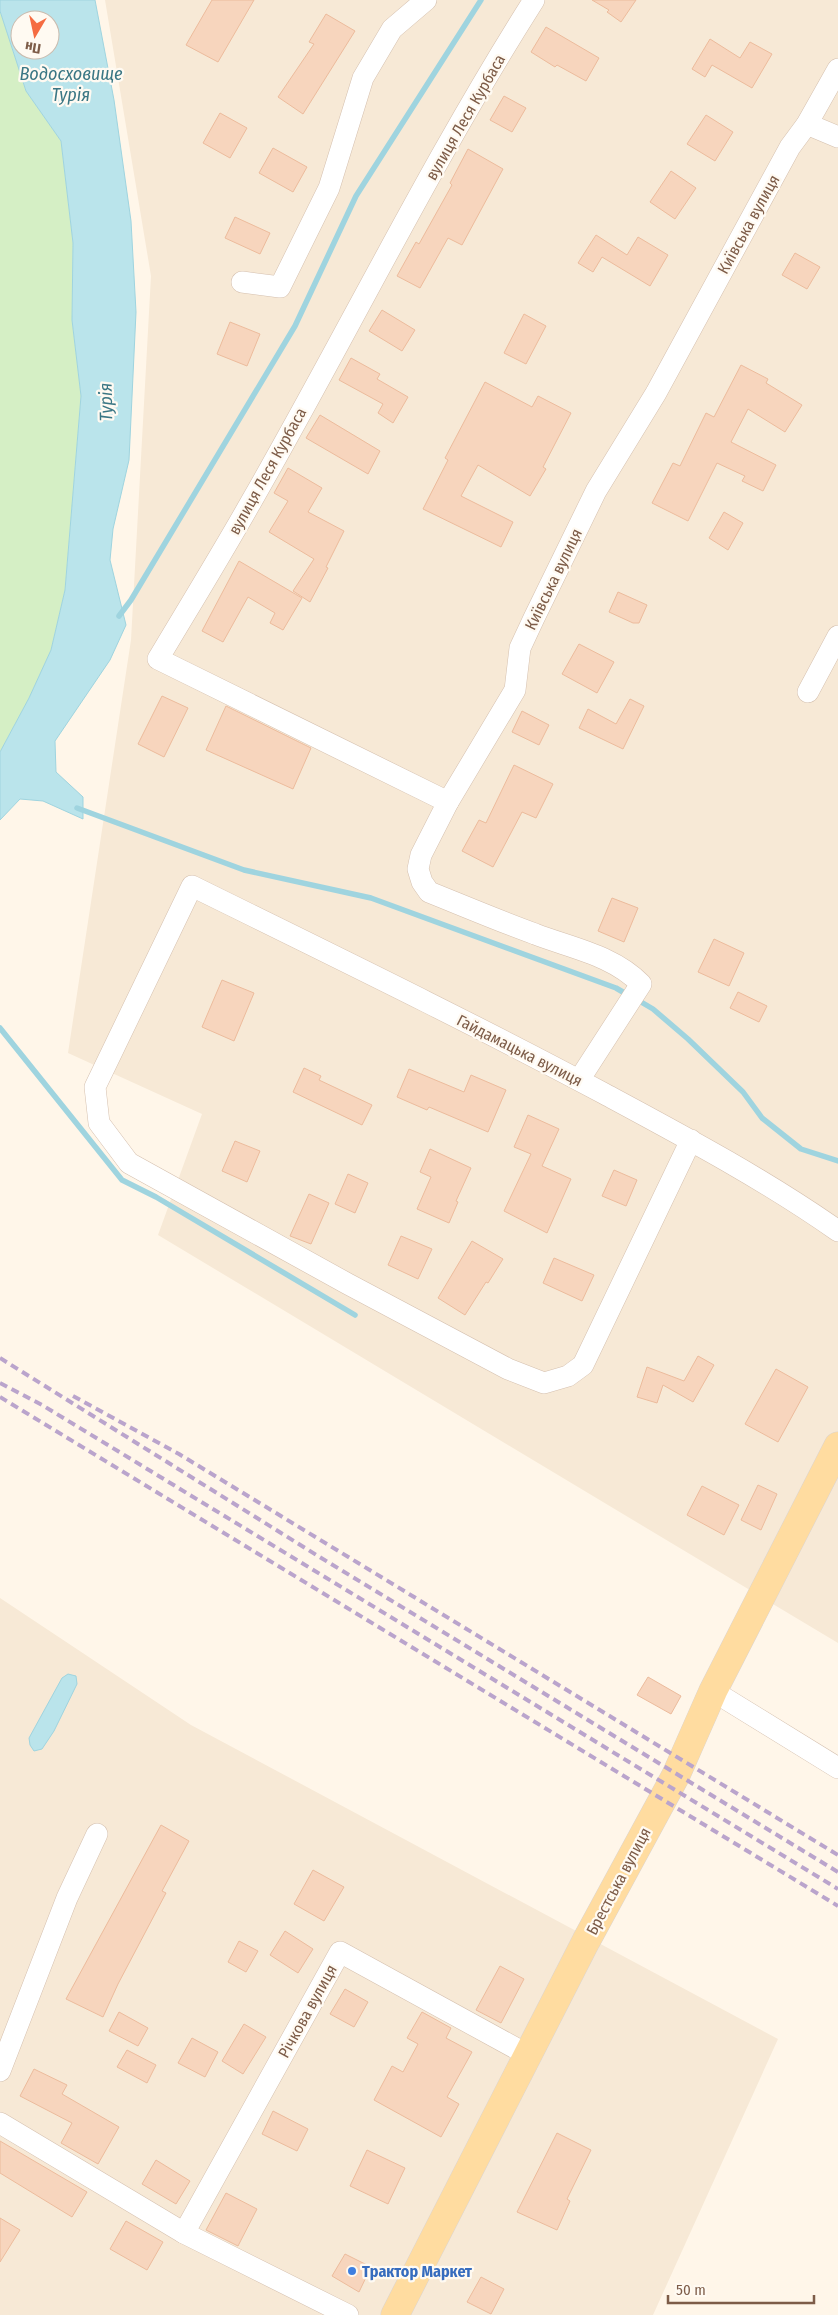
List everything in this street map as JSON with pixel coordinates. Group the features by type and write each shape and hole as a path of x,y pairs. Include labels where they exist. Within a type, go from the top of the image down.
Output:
{"main road":[{"name":"Брестська вулиця","path":"395,2315 586,1941 676,1774 713,1690 838,1446"}],"street":[{"path":"242,282 280,287 330,188 363,78 392,29 426,0"},
{"name":"вулиця Леся Курбаса","path":"448,802 158,659 252,502 376,273 509,40 534,0"},
{"name":"Київська вулиця","path":"579,1080 641,987 632,976 601,957 537,935 428,892 422,882 418,869 421,855 448,802 515,690 520,648 596,491 656,393 790,147 807,124 838,69"},
{"path":"807,124 838,137"},
{"path":"808,692 838,636"},
{"name":"Гайдамацька вулиця","path":"691,1140 583,1365 568,1376 544,1383 508,1369 348,1284 129,1163 99,1123 96,1088 192,886 579,1080 691,1140 838,1231"},
{"path":"713,1690 838,1768"},
{"path":"0,2071 67,1898 97,1834"},
{"name":"Річкова вулиця","path":"184,2233 340,1952 528,2056"},
{"path":"0,2123 184,2233 348,2315"}],"shaded area":[{"path":"105,0 838,0 838,1643 158,1235 202,1114 68,1053 131,640 151,276"},
{"path":"0,1598 191,1725 778,2039 653,2315 0,2315"}],"green space":[{"path":"0,11 10,42 10,60 16,60 26,91 61,141 73,243 72,320 81,396 65,590 51,650 29,698 0,752"}],"water":[{"name":"Водосховище Турія","path":"0,0 95,0 114,100 131,221 136,312 129,460 113,529 110,560 126,625 110,660 55,741 56,772 83,797 83,819 43,801 20,799 0,820 0,752 29,698 51,650 65,590 81,396 72,320 73,243 61,141 26,91 16,60 60,60 60,10 10,10 10,42 0,11"},
{"path":"68,1674 76,1676 77,1684 54,1731 42,1749 34,1751 30,1745 29,1738 62,1678"}],"building":[{"path":"212,0 254,0 218,62 186,45"},
{"path":"592,0 636,0 621,22 607,12 609,10"},
{"path":"326,14 355,31 303,114 278,97 314,44 309,42"},
{"path":"546,27 599,58 586,81 557,65 555,67 531,52"},
{"path":"710,39 740,58 750,42 772,54 752,88 712,65 705,77 692,69"},
{"path":"504,96 526,108 512,132 490,120"},
{"path":"220,113 247,128 230,158 203,143"},
{"path":"706,115 733,132 715,161 687,144"},
{"path":"273,148 307,167 293,192 259,173"},
{"path":"468,149 503,169 462,245 448,238 420,288 397,276 416,242 419,244 452,185 450,183"},
{"path":"671,171 696,188 675,219 650,202"},
{"path":"235,217 270,233 260,254 225,238"},
{"path":"596,235 627,255 638,237 668,255 650,286 602,257 593,272 578,263"},
{"path":"795,253 820,267 807,289 782,275"},
{"path":"382,310 415,330 402,351 369,331"},
{"path":"524,314 546,326 526,364 504,353"},
{"path":"230,322 260,334 247,366 217,354"},
{"path":"351,358 380,374 377,379 408,397 393,423 378,413 383,404 339,380"},
{"path":"741,365 768,379 766,383 802,405 785,432 748,409 731,442 776,465 763,491 742,481 745,476 717,463 688,521 652,503 673,463 680,466 706,413 714,417"},
{"path":"485,382 532,407 538,396 571,413 543,467 546,469 530,496 478,465 461,496 513,522 501,547 423,509 448,460 445,458"},
{"path":"320,415 380,451 368,474 306,438"},
{"path":"288,468 322,488 308,512 344,531 326,567 328,568 310,602 293,591 314,559 269,532 288,501 274,493"},
{"path":"724,512 743,523 728,550 709,538"},
{"path":"239,561 302,598 283,630 270,623 275,613 248,597 223,642 202,631"},
{"path":"618,592 647,605 639,623 633,623 609,612"},
{"path":"579,644 614,662 597,693 562,674"},
{"path":"162,696 188,708 164,757 138,744"},
{"path":"630,699 644,706 623,749 579,728 588,709 616,724"},
{"path":"226,706 311,748 293,789 206,750"},
{"path":"522,711 549,725 539,745 512,732"},
{"path":"514,765 553,784 536,818 522,812 493,867 462,851 479,820 486,823"},
{"path":"612,898 638,908 624,942 598,931"},
{"path":"714,939 744,953 729,986 698,972"},
{"path":"222,980 254,993 234,1041 202,1027"},
{"path":"738,992 767,1006 759,1022 730,1008"},
{"path":"304,1068 321,1076 319,1080 372,1105 362,1125 293,1092"},
{"path":"409,1069 464,1092 471,1075 506,1090 488,1132 429,1107 427,1110 397,1097"},
{"path":"528,1115 559,1129 542,1166 571,1179 547,1233 504,1211 531,1154 514,1147"},
{"path":"235,1141 260,1151 247,1182 222,1171"},
{"path":"430,1149 471,1168 456,1201 458,1202 449,1223 417,1209 431,1177 420,1172"},
{"path":"614,1170 637,1180 626,1206 602,1196"},
{"path":"348,1174 368,1183 355,1213 335,1204"},
{"path":"309,1194 329,1203 311,1244 290,1236"},
{"path":"401,1236 432,1249 418,1279 388,1265"},
{"path":"472,1241 503,1259 465,1315 438,1298"},
{"path":"554,1258 594,1275 582,1301 543,1283"},
{"path":"698,1356 714,1365 693,1402 663,1385 657,1403 637,1397 647,1367 684,1381"},
{"path":"776,1369 808,1387 778,1442 745,1424"},
{"path":"758,1485 777,1494 761,1530 741,1520"},
{"path":"702,1486 739,1505 724,1535 687,1515"},
{"path":"648,1677 681,1696 671,1714 637,1695"},
{"path":"161,1825 189,1841 162,1891 166,1893 118,1984 103,2017 66,1999"},
{"path":"313,1870 344,1887 324,1921 294,1904"},
{"path":"285,1931 313,1949 298,1973 270,1955"},
{"path":"239,1941 258,1951 246,1972 228,1962"},
{"path":"500,1966 524,1979 501,2023 476,2010"},
{"path":"345,1989 368,2002 354,2027 330,2014"},
{"path":"119,2012 148,2028 138,2046 109,2031"},
{"path":"422,2012 451,2028 446,2038 472,2052 447,2097 459,2104 441,2137 374,2100 392,2066 403,2072 418,2044 407,2038"},
{"path":"244,2024 266,2037 243,2074 222,2061"},
{"path":"192,2038 218,2052 205,2077 178,2063"},
{"path":"127,2050 156,2065 147,2083 117,2067"},
{"path":"34,2069 67,2085 62,2094 119,2127 98,2164 61,2143 72,2123 20,2096"},
{"path":"273,2111 308,2129 297,2151 262,2134"},
{"path":"557,2133 591,2150 567,2199 570,2201 557,2230 517,2212"},
{"path":"0,2141 87,2192 72,2217 0,2173"},
{"path":"367,2150 405,2168 388,2204 350,2186"},
{"path":"156,2160 190,2181 176,2204 142,2184"},
{"path":"226,2193 257,2209 238,2246 206,2230"},
{"path":"0,2218 20,2230 0,2262"},
{"path":"126,2221 163,2242 147,2270 110,2249"},
{"name":"Трактор Маркет","path":"345,2254 371,2267 359,2292 332,2276"},
{"path":"481,2277 504,2289 491,2314 467,2302"}],"waterway":[{"path":"119,616 131,600 295,326 356,196 481,0"},
{"path":"77,808 244,870 371,898 616,988 628,995"},
{"path":"636,999 653,1009 688,1039 743,1092 762,1118 801,1149 838,1161"},
{"path":"0,1028 122,1180 156,1197 355,1315"}],"railway":[{"path":"0,1358 318,1556 838,1872"},
{"path":"0,1383 42,1405 838,1889"},
{"path":"73,1396 179,1454 838,1855"},
{"path":"0,1397 838,1906"}],"place":[{"name":"Трактор Маркет","path":"352,2271"}],"water label":[{"name":"Турія","path":"106,402"}]}
